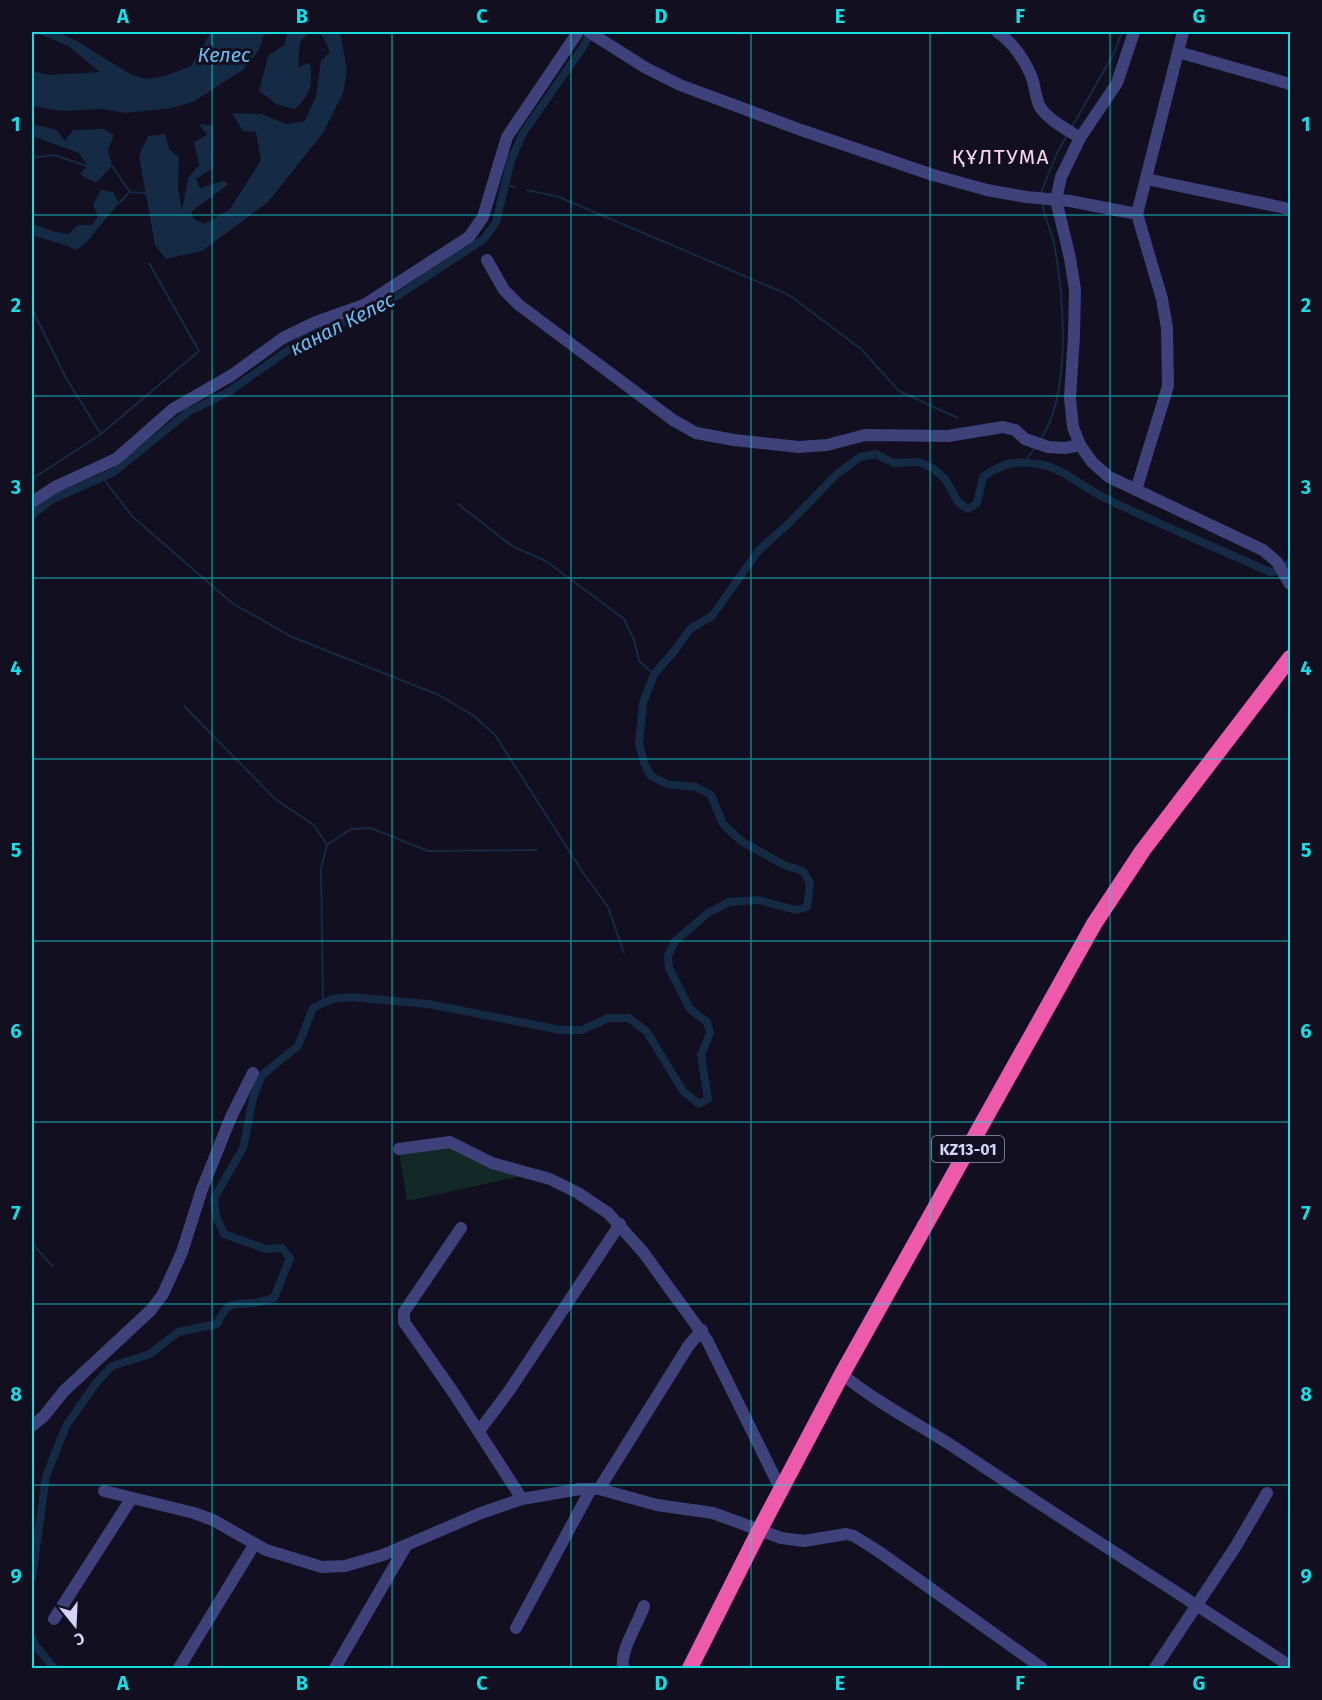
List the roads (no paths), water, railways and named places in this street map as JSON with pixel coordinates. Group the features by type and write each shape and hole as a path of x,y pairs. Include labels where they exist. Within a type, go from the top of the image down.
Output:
{"highway":[{"name":"KZ13-01","path":"690,1668 842,1374 1094,924 1143,850 1290,658"}],"street":[{"path":"32,501 55,487 116,459 173,409 232,375 284,338 316,322 364,305 469,237 483,217 507,137 578,32"},
{"path":"590,32 646,68 680,85 801,130 933,175 987,190 1137,214"},
{"path":"613,47 614,32"},
{"path":"997,32 1005,36 1020,56 1032,79 1040,106 1054,120 1080,138"},
{"path":"1134,32 1117,83 1080,138 1060,177 1056,200 1075,290 1070,398 1073,427 1080,445 1092,462 1109,477 1263,550 1284,574"},
{"path":"1136,490 1168,386 1167,328 1164,309 1137,214 1183,32"},
{"path":"1178,52 1290,84"},
{"path":"1146,179 1290,209"},
{"path":"488,260 504,290 519,306 673,420 696,433 734,440 799,447 827,445 865,435 948,436 1003,427 1015,430 1024,439 1048,447 1065,448 1080,445"},
{"path":"32,1426 44,1416 64,1391 151,1310 163,1294 182,1252 202,1189 253,1072"},
{"path":"399,1149 442,1142 458,1145 492,1163 550,1179 571,1189 608,1213 620,1224 665,1280 702,1330 781,1490"},
{"path":"479,1431 521,1373 620,1224"},
{"path":"460,1228 404,1312 403,1318 407,1328 479,1431 522,1499"},
{"path":"516,1628 595,1489 689,1345 702,1330"},
{"path":"842,1374 864,1392 922,1425 1028,1497 1290,1666"},
{"path":"104,1491 194,1513 213,1521 254,1545 311,1566 334,1568 362,1562 406,1546 442,1529 522,1499 566,1491 595,1489 657,1505 713,1513 781,1538 804,1541 839,1534 854,1536 1042,1668"},
{"path":"1155,1668 1236,1546 1267,1493"},
{"path":"54,1619 131,1499"},
{"path":"179,1668 254,1545"},
{"path":"335,1668 406,1546"},
{"path":"623,1668 622,1656 644,1606"}],"water":[{"name":"Келес","path":"35,32 57,32 77,41 130,74 146,79 165,76 191,66 211,32 265,32 259,50 244,69 193,102 171,108 126,113 102,109 62,111 32,106 32,71 50,75 100,72 68,46"},
{"path":"287,32 309,32 300,42 298,67 310,63 310,89 305,99 295,109 278,105 259,91 268,56 285,44"},
{"path":"310,32 340,32 347,70 343,93 323,133 268,202 202,251 166,259 155,245 139,156 148,136 165,134 169,149 179,157 178,189 182,210 188,178 199,165 194,142 207,135 199,124 213,125 213,168 196,179 200,188 223,181 229,184 191,212 194,219 204,224 230,209 261,160 256,132 243,131 232,113 261,114 287,124 305,121 316,96 321,61 330,52 322,35"},
{"path":"32,124 57,130 65,141 73,130 104,129 114,135 108,150 112,166 96,183 80,174 87,166 79,153 32,136"},
{"path":"101,190 113,192 119,203 85,244 76,250 32,235 32,224 68,234 78,225 92,225 98,216 93,205"}],"waterway":[{"name":"канал Келес","path":"32,515 51,500 114,472 188,412 230,391 304,339 382,306 484,239 496,222 511,160 523,133 591,32"},
{"path":"1072,127 1114,53 1122,32"},
{"path":"1042,195 1056,155 1067,135"},
{"path":"32,158 54,155 87,166"},
{"path":"112,166 130,192 145,193"},
{"path":"505,185 515,187"},
{"path":"527,190 559,197 789,295 861,349 899,391 958,418"},
{"path":"119,203 130,192"},
{"path":"1040,440 1050,421 1057,398 1063,345 1058,265 1043,204"},
{"path":"32,479 101,434 199,351 149,263"},
{"path":"32,309 67,380 101,434"},
{"path":"1024,463 1035,448"},
{"path":"32,1578 46,1476 66,1426 96,1383 112,1366 150,1354 178,1332 217,1324 224,1311 231,1305 255,1303 274,1298 290,1258 282,1248 266,1249 224,1234 216,1216 214,1198 243,1148 253,1098 262,1075 298,1046 313,1008 332,999 352,997 428,1004 561,1030 582,1030 608,1018 629,1018 647,1032 683,1091 699,1104 708,1099 701,1055 710,1033 707,1022 690,1009 669,968 668,956 675,941 708,913 729,902 758,900 796,910 807,907 810,883 803,871 784,865 741,841 723,824 711,795 696,787 667,784 651,776 644,763 639,743 643,703 654,674 690,629 712,616 759,550 837,474 860,457 876,454 894,463 919,462 934,469 945,479 958,502 968,509 977,503 983,477 990,472 1015,463 1038,464 1055,469 1124,507 1270,572 1281,571 1290,562"},
{"path":"102,477 133,517 232,603 292,637 439,695 474,716 495,735 582,871 608,907 624,953"},
{"path":"458,504 512,546 546,561 624,619 634,640 639,661 654,674"},
{"path":"184,706 275,799 314,825 327,845"},
{"path":"323,1003 321,869 327,845 351,829 371,828 428,851 537,850"},
{"path":"32,1243 52,1266"},
{"path":"32,1638 54,1668"}],"district":[{"name":"ҚҰЛТУМА","path":"1001,157"}]}
